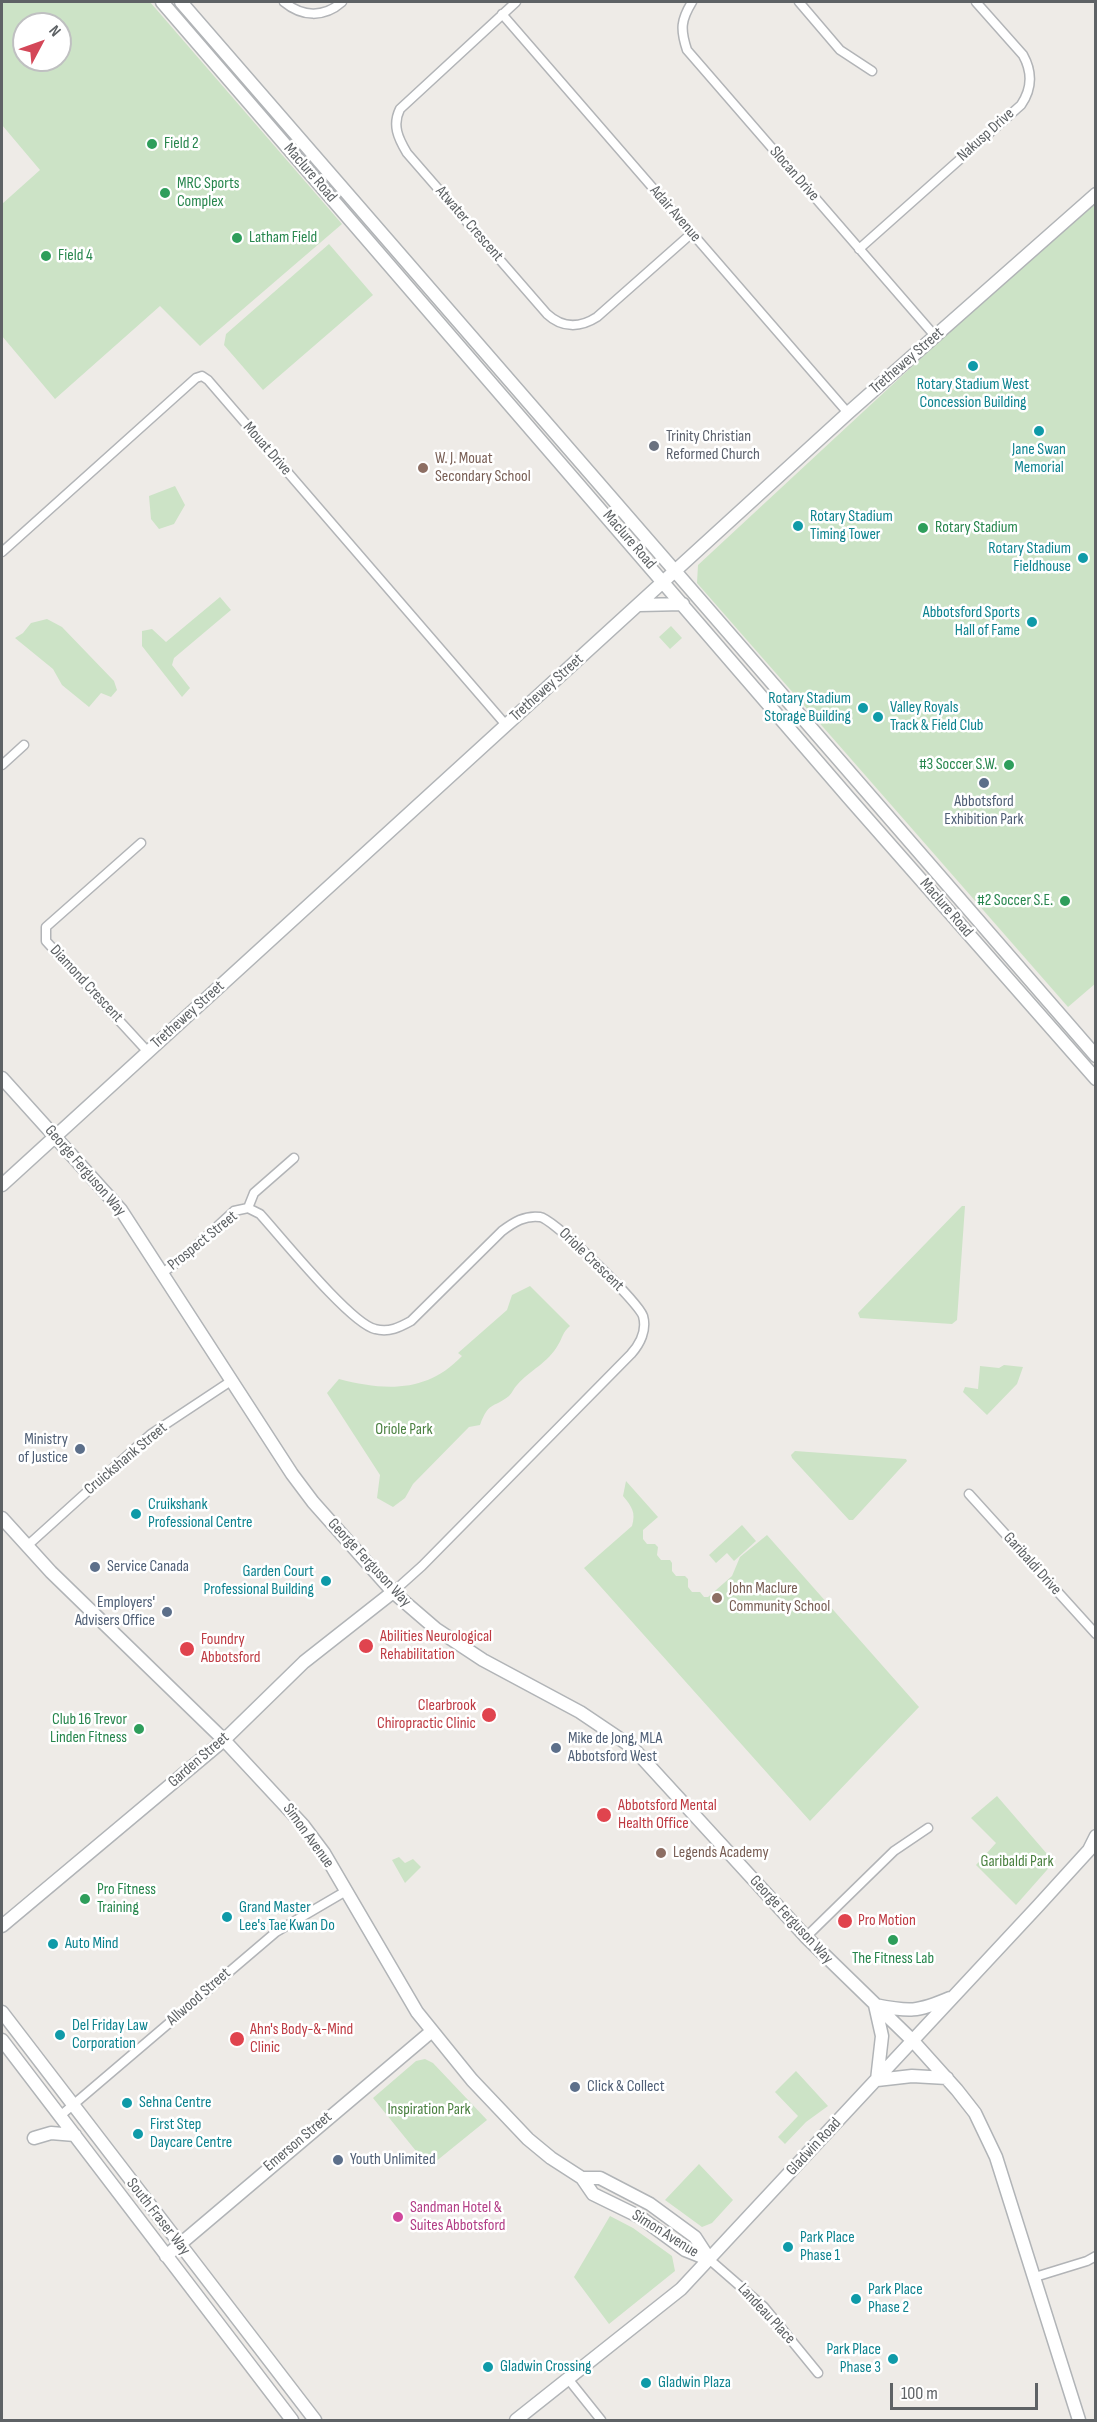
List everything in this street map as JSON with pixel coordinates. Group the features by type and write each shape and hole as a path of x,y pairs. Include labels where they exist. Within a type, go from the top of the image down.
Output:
{"main road":[{"name":"Maclure Road","path":"162,2 683,604 1092,1062"},
{"name":"Maclure Road","path":"182,2 675,571 1092,1062 1095,1079"},
{"name":"Trethewey Street","path":"2,1185 848,413 1095,194"},
{"path":"639,605 683,604"},
{"name":"George Ferguson Way","path":"2,1078 114,1200 292,1474 313,1502 393,1592 436,1629 471,1654 580,1712 632,1747 806,1937 913,2041 947,2078 975,2114 996,2157 1079,2421"},
{"name":"Simon Avenue","path":"2,1518 27,1546 224,1740 303,1825 324,1853 407,1995 432,2031 472,2080 528,2139 551,2158 582,2178 593,2194 640,2217 685,2250 710,2260"},
{"name":"Garden Street","path":"2,1926 224,1740 304,1662 393,1592"},
{"name":"Gladwin Road","path":"516,2421 681,2289 710,2260 1092,1848 1095,1836"},
{"path":"947,2078 912,2076 877,2080 882,2036 875,2005 910,2011 927,2008 954,1997"},
{"name":"South Fraser Way","path":"2,2012 315,2421"},
{"name":"Emerson Street","path":"166,2256 432,2031"},
{"name":"South Fraser Way","path":"2,2040 292,2421"},
{"path":"60,2116 34,2138 51,2133 75,2135"}],"street":[{"path":"284,2 295,10 312,14 330,11 342,2"},
{"name":"Atwater Crescent","path":"516,2 400,109 395,122 402,145 547,314 561,323 578,325 597,317 692,233"},
{"name":"Slocan Drive","path":"692,2 682,20 683,37 687,50 935,336"},
{"path":"799,2 840,50 872,72"},
{"name":"Nakusp Drive","path":"859,249 1020,105 1026,97 1031,77 1029,65 1023,55 976,2"},
{"name":"Adair Avenue","path":"502,14 848,413"},
{"name":"Mouat Drive","path":"2,552 196,378 202,376 208,380 506,725"},
{"path":"2,765 24,745"},
{"name":"Diamond Crescent","path":"141,843 46,927 46,942 148,1052"},
{"name":"Prospect Street","path":"161,1274 184,1257 234,1211 248,1208 254,1193 294,1158"},
{"name":"Oriole Crescent","path":"248,1208 260,1214 353,1316 373,1329 393,1330 411,1321 502,1231 518,1219 542,1217 561,1230 585,1253 631,1299 643,1316 643,1334 639,1345 631,1354 422,1566 393,1592"},
{"name":"Cruickshank Street","path":"27,1546 151,1434 231,1381"},
{"name":"Garibaldi Drive","path":"969,1494 1095,1634"},
{"path":"806,1937 894,1851 928,1828"},
{"name":"Allwood Street","path":"60,2116 276,1932 346,1891"},
{"path":"1035,2277 1087,2261 1095,2256"},
{"name":"Landeau Place","path":"710,2260 764,2307 818,2373"},
{"path":"569,2379 601,2421"}],"green space":[{"name":"MRC Sports Complex","path":"2,2 150,2 342,224 200,346 160,306 55,399 2,336 2,204 40,170 2,125"},
{"name":"Abbotsford Exhibition Park","path":"1095,204 1096,983 1068,1007 697,583 698,565 947,334"},
{"path":"329,244 373,295 263,390 224,345 226,334"},
{"path":"175,486 185,505 174,524 159,529 151,519 149,496"},
{"path":"220,597 231,610 174,658 172,665 190,688 182,697 142,646 142,631 152,629 166,642"},
{"path":"47,619 62,627 114,681 117,690 111,697 101,693 89,707 62,685 53,669 15,638 23,633 31,623"},
{"path":"671,626 682,638 670,649 659,637"},
{"path":"962,1206 965,1206 957,1320 952,1324 860,1318 858,1313"},
{"name":"Oriole Park","path":"530,1286 570,1326 554,1351 516,1386 509,1396 491,1406 480,1425 469,1427 413,1484 405,1498 393,1507 377,1498 380,1475 327,1393 339,1379 389,1387 420,1383 434,1377 449,1368 462,1356 458,1353 507,1310 512,1295"},
{"path":"1004,1365 1023,1367 1017,1384 987,1415 963,1392 965,1387 978,1389 980,1366 999,1368"},
{"path":"795,1451 906,1459 907,1461 853,1520 849,1520 792,1458 791,1455"},
{"name":"John Maclure Community School","path":"626,1481 658,1517 643,1530 643,1539 647,1544 655,1544 658,1547 657,1555 661,1560 670,1560 672,1571 676,1576 685,1576 688,1579 688,1587 692,1592 700,1592 704,1597 708,1597 732,1576 740,1557 767,1535 919,1707 810,1821 584,1568 632,1526 634,1517 632,1510 623,1496"},
{"path":"742,1525 756,1541 734,1561 727,1553 716,1563 709,1555"},
{"name":"Garibaldi Park","path":"997,1796 1054,1862 1016,1905 976,1865 996,1843 971,1818"},
{"path":"399,1857 405,1863 413,1859 421,1867 405,1883 392,1860"},
{"name":"Inspiration Park","path":"425,2059 433,2063 487,2120 429,2167 373,2098 416,2061"},
{"path":"796,2071 828,2106 806,2122 785,2144 778,2137 798,2116 775,2092"},
{"path":"699,2164 733,2200 712,2223 702,2227 665,2200"},
{"path":"610,2216 633,2228 672,2256 675,2271 609,2324 574,2277"}],"place":[{"name":"Field 2","path":"152,144"},
{"name":"MRC Sports Complex","path":"165,193"},
{"name":"Latham Field","path":"237,238"},
{"name":"Field 4","path":"46,256"},
{"name":"Rotary Stadium West Concession Building","path":"973,366"},
{"name":"Jane Swan Memorial","path":"1039,431"},
{"name":"Trinity Christian Reformed Church","path":"654,446"},
{"name":"W. J. Mouat Secondary School","path":"423,468"},
{"name":"Rotary Stadium Timing Tower","path":"798,526"},
{"name":"Rotary Stadium","path":"923,528"},
{"name":"Rotary Stadium Fieldhouse","path":"1083,558"},
{"name":"Abbotsford Sports Hall of Fame","path":"1032,622"},
{"name":"Rotary Stadium Storage Building","path":"863,708"},
{"name":"Valley Royals Track & Field Club","path":"878,717"},
{"name":"#3 Soccer S.W.","path":"1009,765"},
{"name":"Abbotsford Exhibition Park","path":"984,783"},
{"name":"#2 Soccer S.E.","path":"1065,901"},
{"name":"Ministry of Justice","path":"80,1449"},
{"name":"Cruikshank Professional Centre","path":"136,1514"},
{"name":"Service Canada","path":"95,1567"},
{"name":"Garden Court Professional Building","path":"326,1581"},
{"name":"John Maclure Community School","path":"717,1598"},
{"name":"Employers' Advisers Office","path":"167,1612"},
{"name":"Abilities Neurological Rehabilitation","path":"366,1646"},
{"name":"Foundry Abbotsford","path":"187,1649"},
{"name":"Clearbrook Chiropractic Clinic","path":"489,1715"},
{"name":"Club 16 Trevor Linden Fitness","path":"139,1729"},
{"name":"Mike de Jong, MLA Abbotsford West","path":"556,1748"},
{"name":"Abbotsford Mental Health Office","path":"604,1815"},
{"name":"Legends Academy","path":"661,1853"},
{"name":"Pro Fitness Training","path":"85,1899"},
{"name":"Grand Master Lee's Tae Kwan Do","path":"227,1917"},
{"name":"Pro Motion","path":"845,1921"},
{"name":"The Fitness Lab","path":"893,1940"},
{"name":"Auto Mind","path":"53,1944"},
{"name":"Del Friday Law Corporation","path":"60,2035"},
{"name":"Ahn's Body-&-Mind Clinic","path":"237,2039"},
{"name":"Click & Collect","path":"575,2087"},
{"name":"Sehna Centre","path":"127,2103"},
{"name":"First Step Daycare Centre","path":"138,2134"},
{"name":"Youth Unlimited","path":"338,2160"},
{"name":"Sandman Hotel & Suites Abbotsford","path":"398,2217"},
{"name":"Park Place Phase 1","path":"788,2247"},
{"name":"Park Place Phase 2","path":"856,2299"},
{"name":"Park Place Phase 3","path":"893,2359"},
{"name":"Gladwin Crossing","path":"488,2367"},
{"name":"Gladwin Plaza","path":"646,2383"}]}
